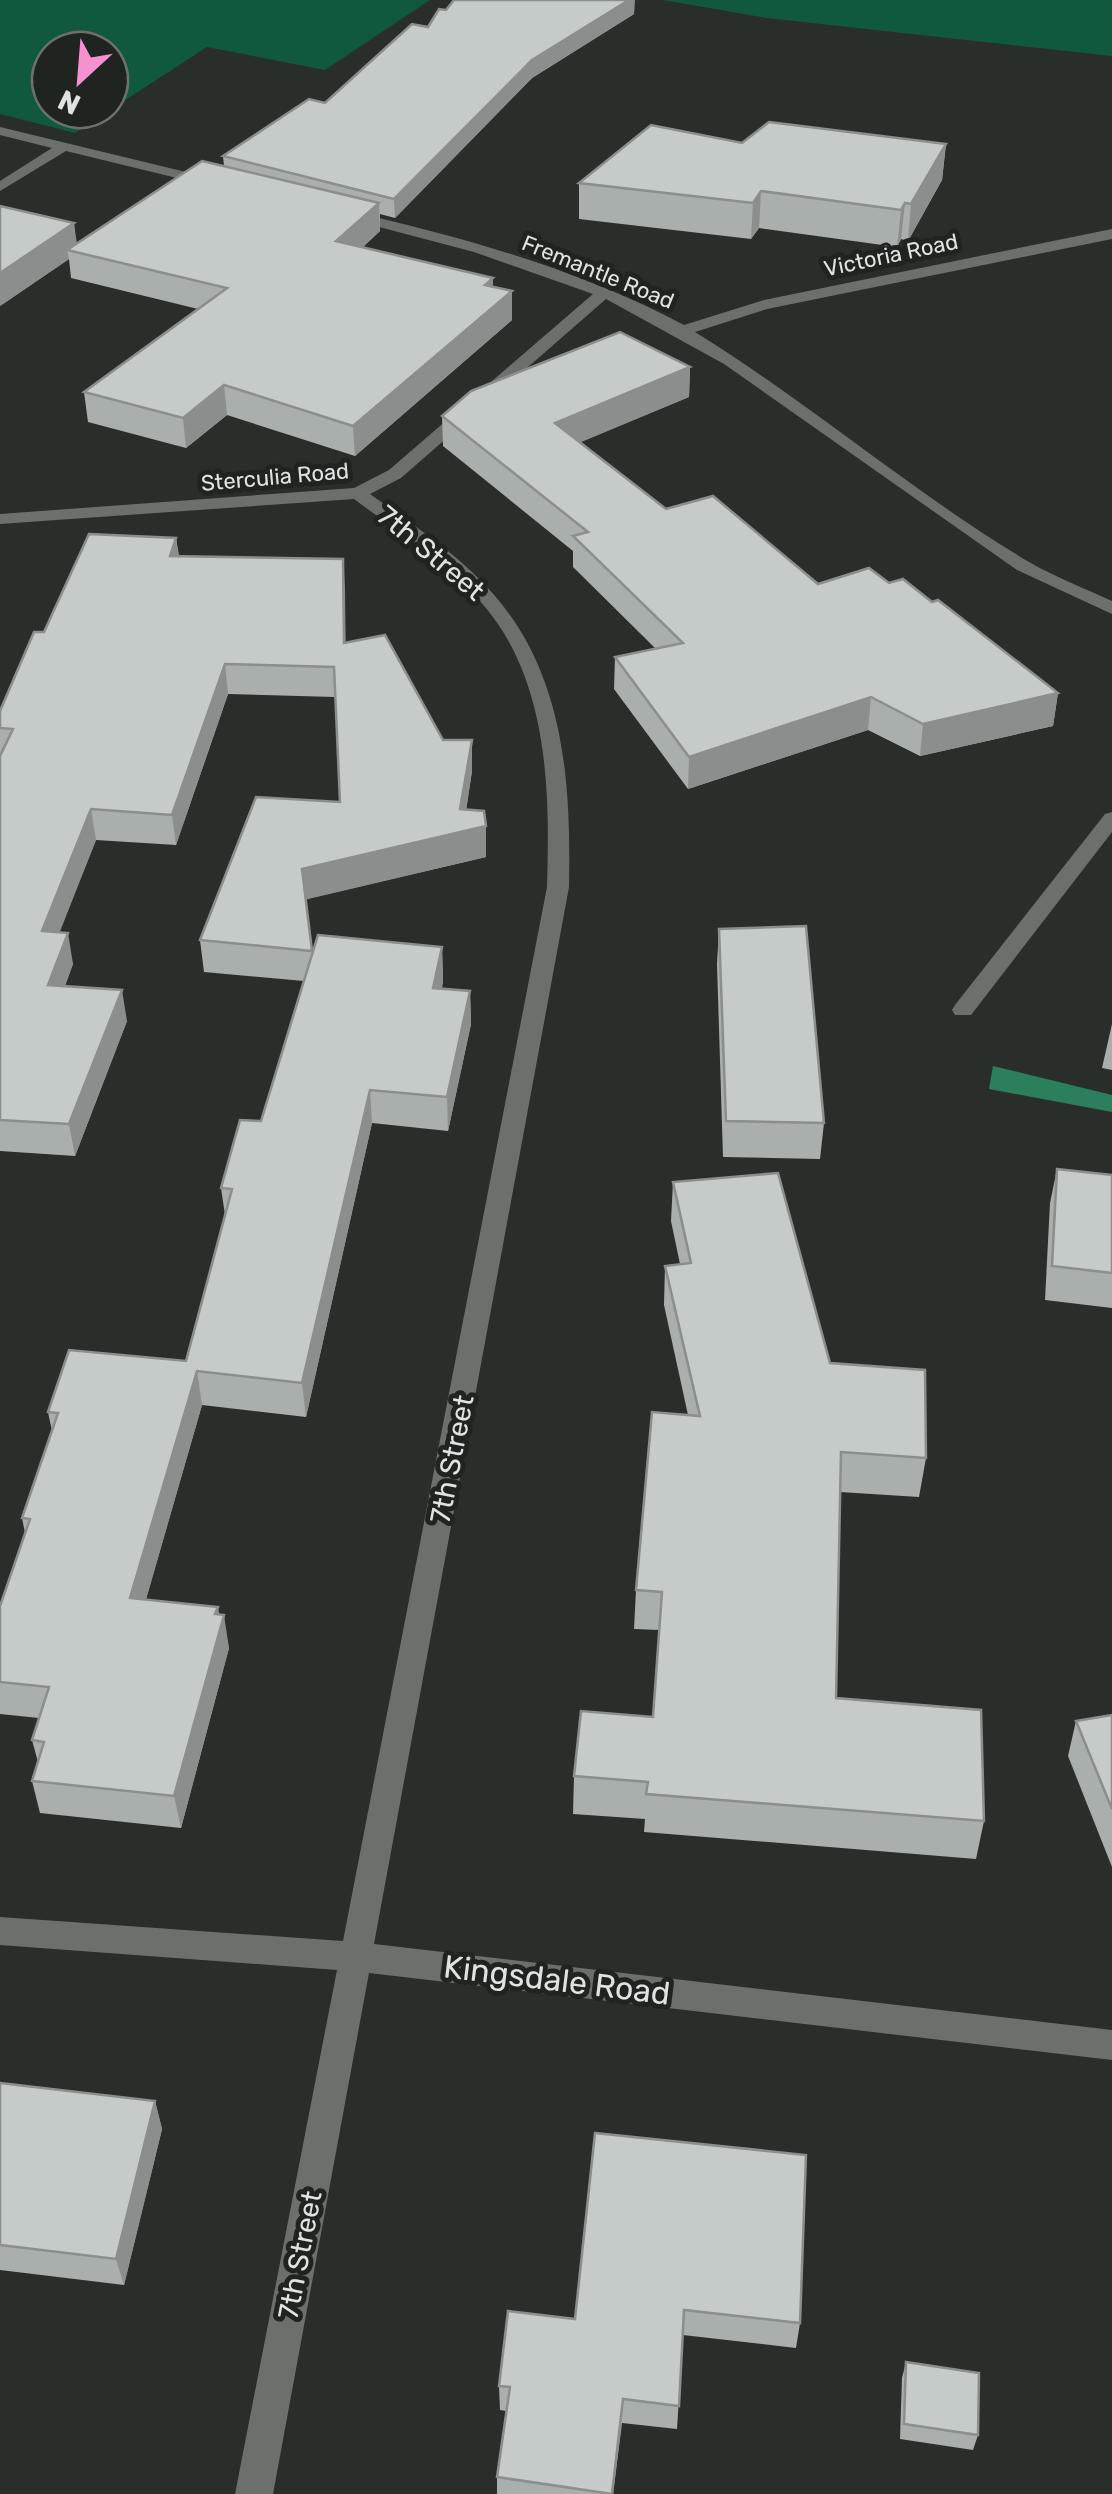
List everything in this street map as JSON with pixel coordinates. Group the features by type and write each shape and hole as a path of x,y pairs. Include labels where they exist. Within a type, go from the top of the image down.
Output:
{"street":[{"path":"0,131 230,186"},
{"path":"0,186 63,146"},
{"name":"Fremantle Road","path":"341,213 488,252 603,293 682,331 774,388 1024,566 1112,608"},
{"name":"Victoria Road","path":"682,331 764,305 1112,234"},
{"name":"Sterculia Road","path":"0,519 358,494 394,474 603,293"},
{"name":"7th Street","path":"254,2494 359,1957 558,887 561,800 551,731 522,648 489,600 358,494"},
{"path":"964,1010 1112,818"},
{"name":"Kingsdale Road","path":"0,1931 359,1957 1112,2045"}],"shaded area":[{"path":"0,0 430,0 325,70 207,47 130,97 130,30 30,30 30,122 0,114"},
{"path":"663,0 1112,0 1112,56 767,18"},
{"path":"993,1066 1112,1095 1112,1112 989,1089"}],"building":[{"path":"454,0 629,0 532,60 394,199 223,156 309,99 325,103 412,24 428,27 439,9 446,10"},
{"path":"769,122 946,144 911,204 905,203 901,210 761,191 753,203 579,183 651,125 742,143"},
{"path":"202,161 379,203 336,241 493,278 485,285 512,291 353,426 224,385 183,418 84,392 227,288 67,250"},
{"path":"0,206 74,223 0,273"},
{"path":"620,332 690,367 555,423 666,509 713,496 818,584 869,568 889,583 903,579 932,602 938,600 1058,693 923,724 871,697 689,757 615,657 683,643 573,536 588,532 442,416 471,391"},
{"path":"89,534 176,538 170,556 343,559 344,643 385,635 443,740 472,740 460,809 484,811 486,826 302,869 312,951 200,940 256,797 340,802 334,667 225,664 172,815 91,809 42,931 68,933 48,985 122,990 69,1124 0,1120 0,756 13,729 0,728 0,711 34,632 44,632"},
{"path":"806,926 824,1123 726,1121 719,929"},
{"path":"318,935 442,947 433,988 470,991 447,1097 370,1090 302,1383 197,1371 130,1598 218,1607 215,1614 224,1615 174,1796 32,1781 44,1742 32,1740 49,1687 0,1682 0,1606 30,1519 22,1518 58,1413 48,1412 69,1350 186,1361 232,1189 221,1188 240,1120 261,1121"},
{"path":"1057,1169 1112,1175 1112,1273 1052,1266"},
{"path":"778,1173 830,1363 925,1370 926,1458 841,1452 836,1698 981,1710 984,1821 646,1794 648,1782 574,1776 581,1711 653,1717 662,1592 636,1590 652,1412 700,1416 665,1266 691,1263 673,1182"},
{"path":"1112,1715 1112,1809 1076,1721"},
{"path":"0,2083 155,2101 116,2259 0,2245"},
{"path":"595,2133 806,2155 800,2323 684,2310 679,2406 623,2399 612,2494 497,2477 510,2387 499,2386 508,2311 575,2319"},
{"path":"906,2362 979,2373 978,2435 904,2424"}]}
